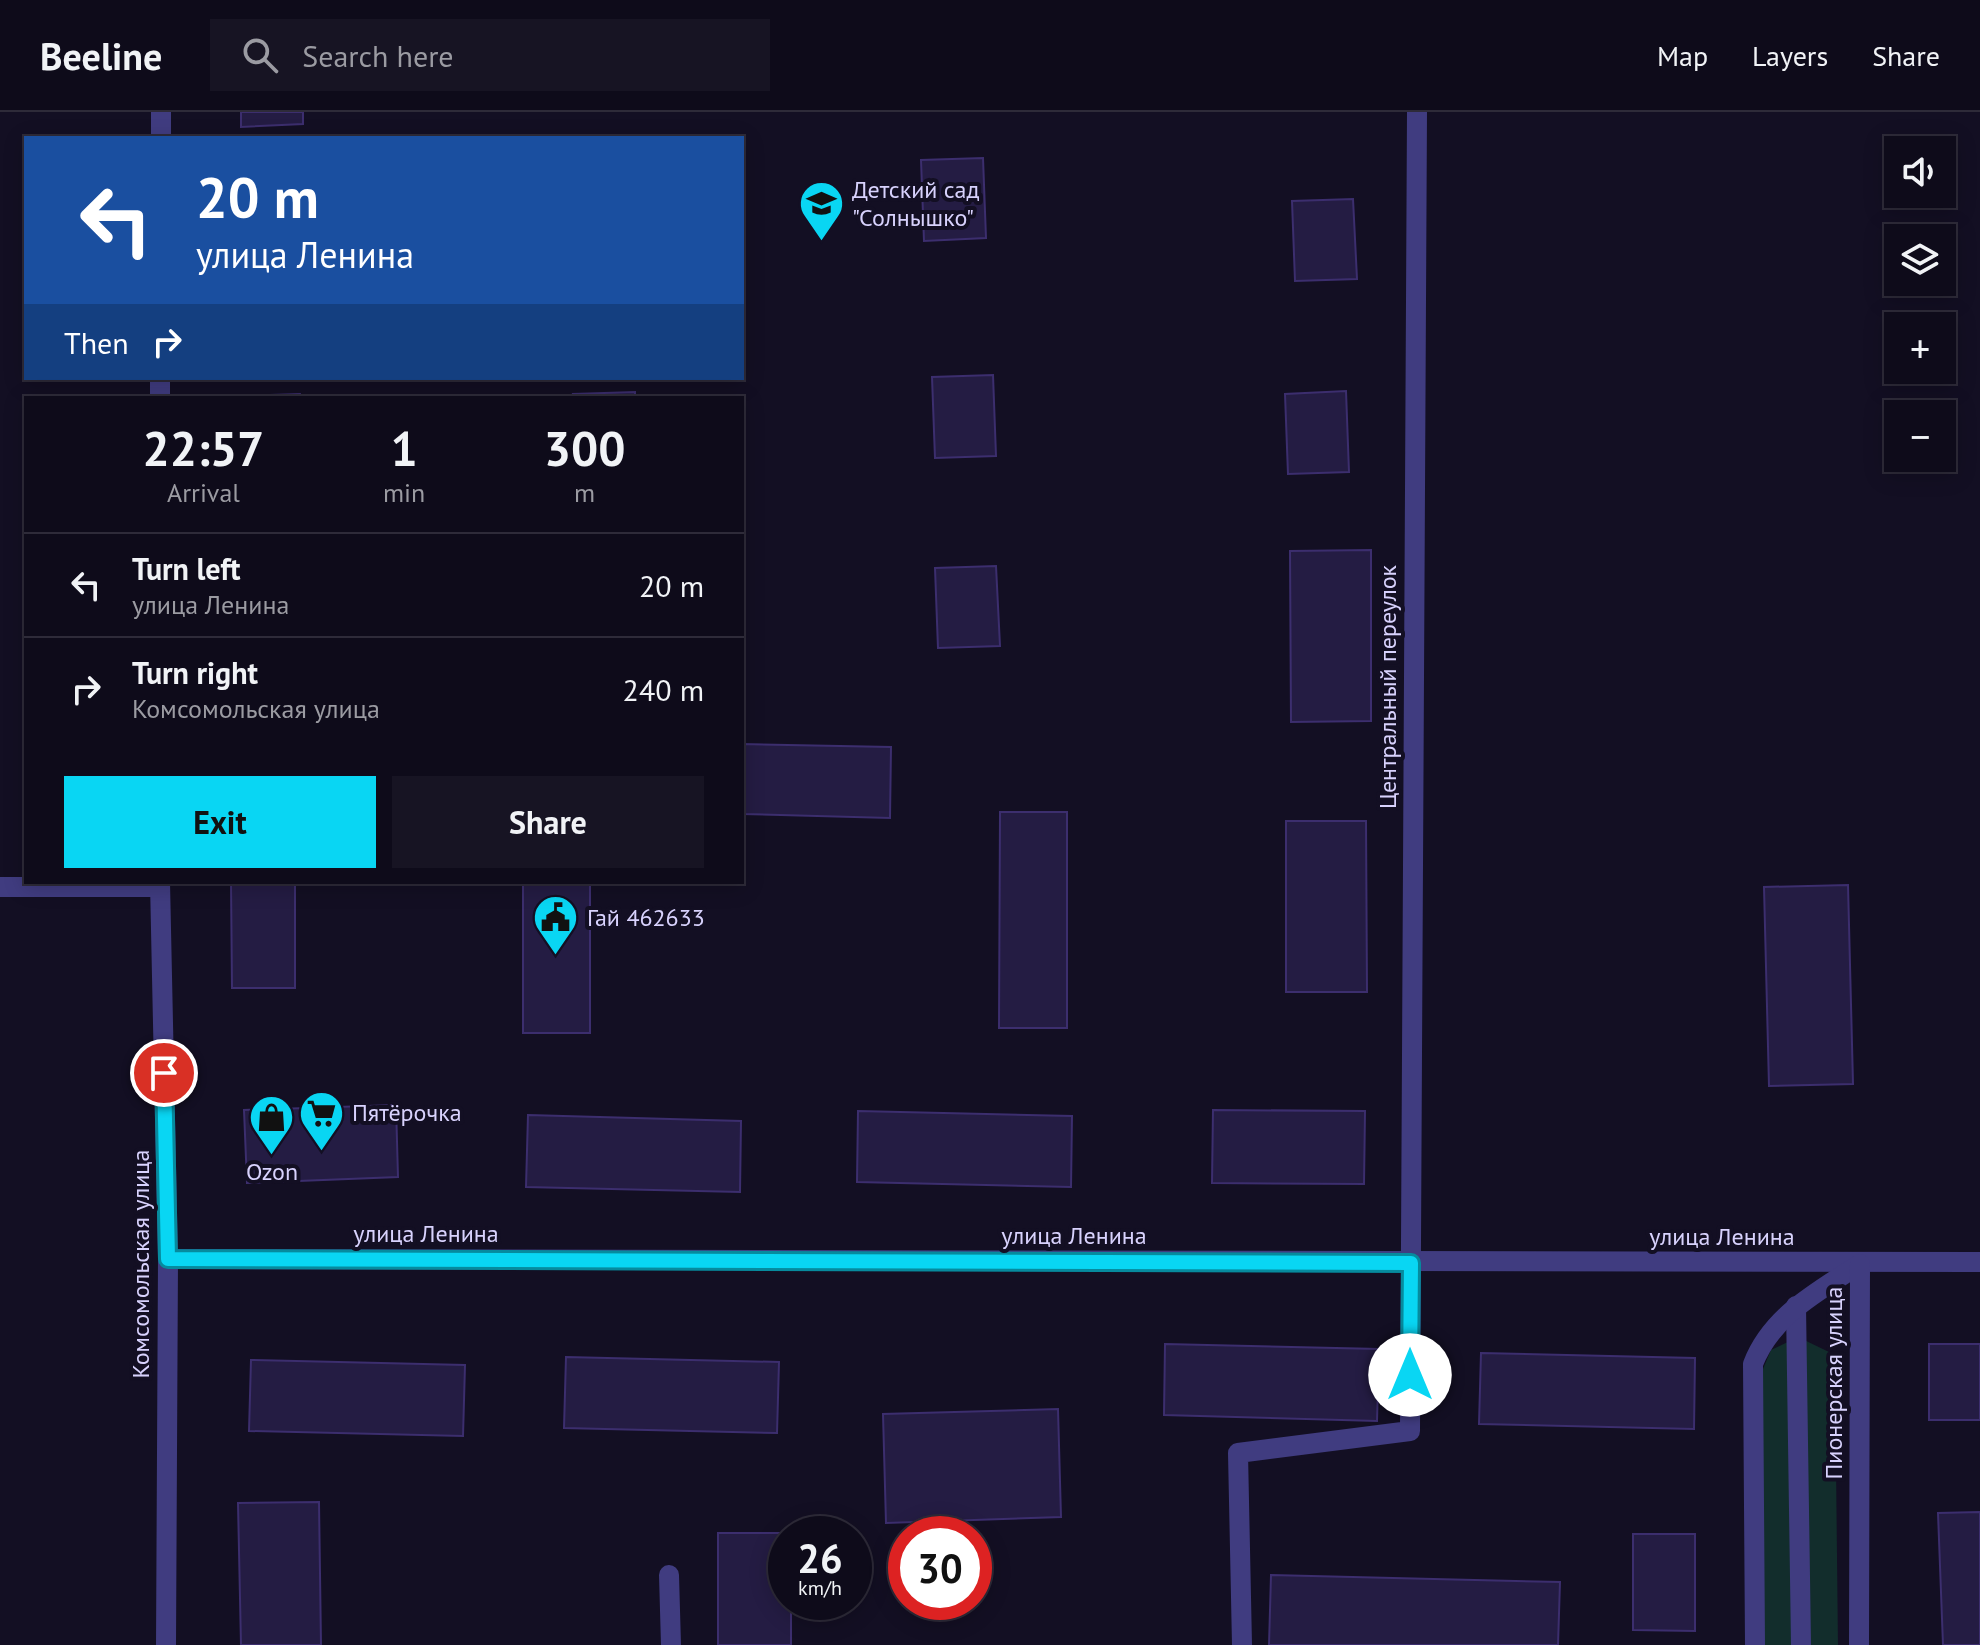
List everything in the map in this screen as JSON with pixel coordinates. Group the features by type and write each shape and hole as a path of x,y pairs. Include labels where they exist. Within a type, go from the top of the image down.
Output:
{"street":[{"path":"161,112 161,136"},
{"name":"Центральный переулок","path":"1242,1645 1238,1453 1410,1431 1417,112"},
{"path":"0,887 160,884"},
{"name":"Комсомольская улица","path":"160,884 168,1259 166,1645"},
{"name":"улица Ленина","path":"168,1259 1980,1262"},
{"name":"Пионерская улица","path":"1755,1645 1753,1364 1760,1345 1796,1306 1860,1264"},
{"name":"Пионерская улица","path":"1859,1645 1860,1264"},
{"path":"1796,1306 1801,1645"},
{"path":"669,1575 671,1645"}],"green space":[{"path":"1798,1337 1829,1352 1835,1375 1838,1645 1763,1645 1760,1376 1771,1350"}],"building":[{"path":"241,112 303,112 303,124 241,127"},
{"path":"983,158 986,238 924,241 921,160"},
{"path":"1353,199 1357,279 1295,281 1292,201"},
{"path":"993,375 996,456 935,458 932,377"},
{"path":"1346,391 1349,472 1288,474 1285,394"},
{"path":"635,392 635,396 574,396"},
{"path":"300,394 300,396 239,396"},
{"path":"1371,550 1371,721 1291,722 1290,551"},
{"path":"996,566 1000,646 938,648 935,568"},
{"path":"744,744 891,747 890,818 744,814"},
{"path":"1000,812 1067,812 1067,1028 999,1028"},
{"path":"1286,821 1366,821 1367,992 1286,992"},
{"path":"231,884 295,884 295,988 232,988"},
{"name":"Гай 462633","path":"523,884 590,884 590,1033 523,1033"},
{"path":"1848,885 1853,1084 1769,1086 1764,887"},
{"path":"396,1105 398,1177 247,1183 244,1110"},
{"path":"1213,1110 1365,1111 1364,1184 1212,1183"},
{"path":"858,1111 1072,1116 1071,1187 857,1182"},
{"path":"528,1115 741,1121 740,1192 526,1187"},
{"path":"1165,1344 1379,1349 1377,1421 1164,1415"},
{"path":"1929,1344 1980,1344 1980,1420 1929,1420"},
{"path":"1481,1353 1695,1358 1694,1429 1479,1424"},
{"path":"566,1357 779,1362 777,1433 564,1428"},
{"path":"251,1360 465,1365 463,1436 249,1431"},
{"path":"1058,1409 1061,1517 992,1519 992,1516 888,1516 886,1523 883,1414"},
{"path":"319,1502 321,1645 241,1645 238,1503"},
{"path":"1980,1512 1980,1645 1943,1645 1938,1513"},
{"path":"718,1533 768,1533 768,1620 791,1620 791,1645 718,1645"},
{"path":"1633,1534 1695,1534 1695,1631 1633,1630"},
{"path":"1271,1575 1560,1582 1558,1645 1269,1645"}],"place":[{"name":"Детский сад \"Солнышко\"","path":"821,243"},
{"name":"Гай 462633","path":"556,957"},
{"name":"Пятёрочка","path":"321,1152"},
{"name":"Ozon","path":"272,1157"}],"route":[{"path":"164,1073 168,1259 1411,1263 1410,1375"}]}
